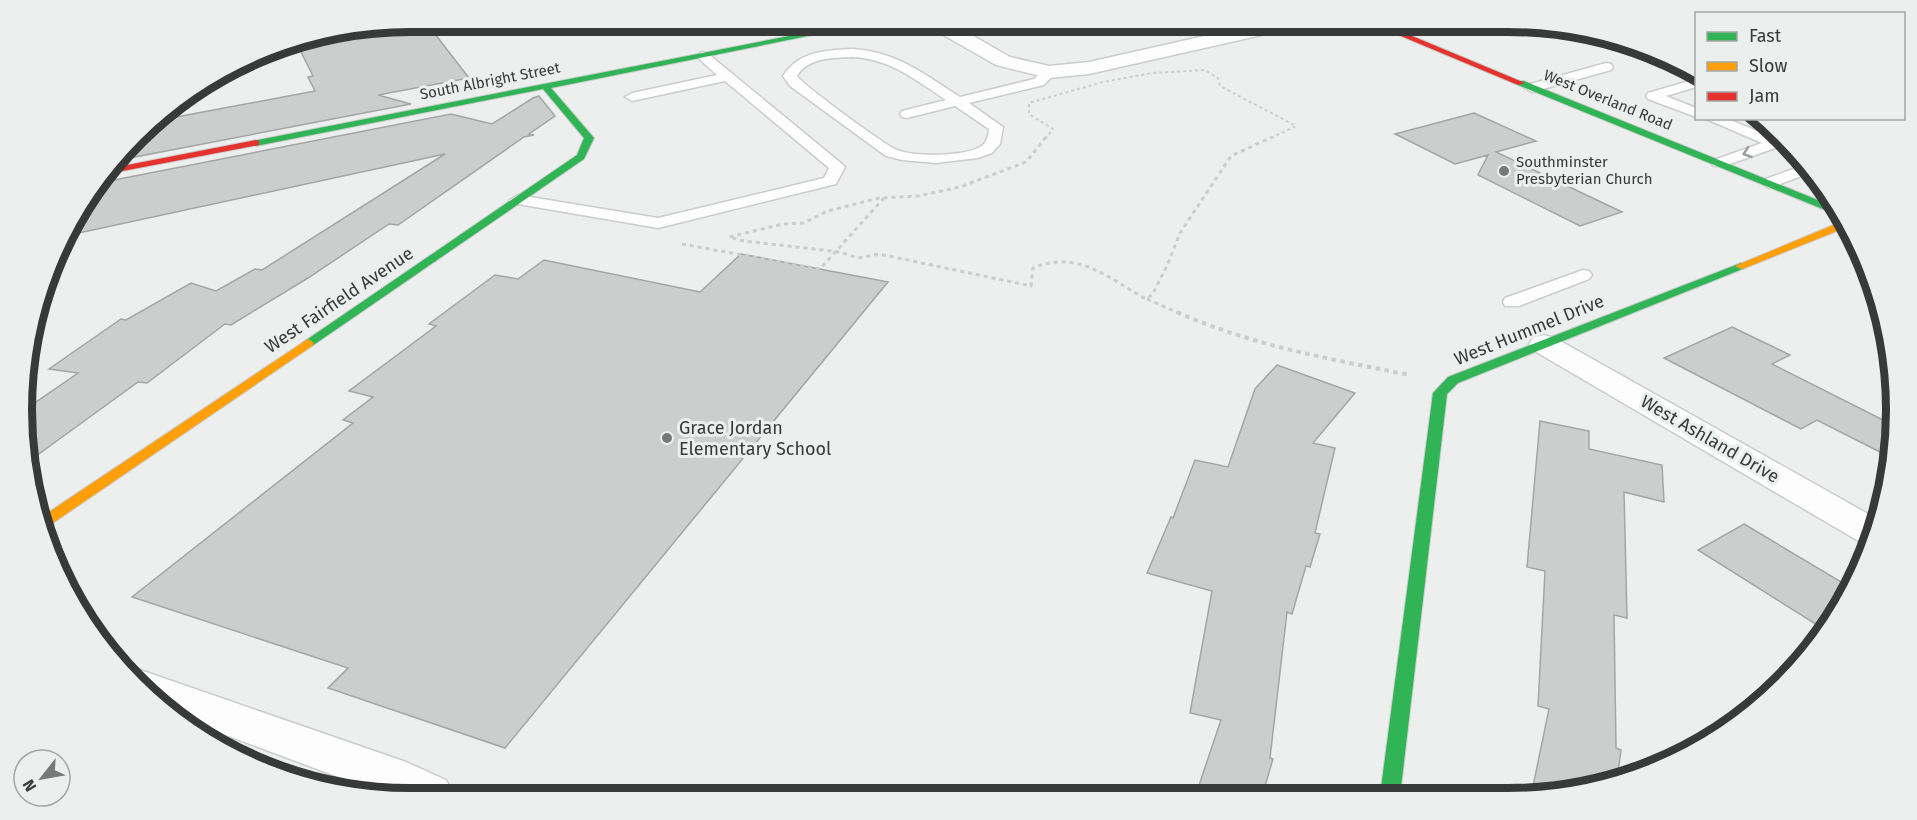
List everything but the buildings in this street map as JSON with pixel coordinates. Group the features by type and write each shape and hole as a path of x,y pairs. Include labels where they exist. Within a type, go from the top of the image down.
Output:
{"street":[{"name":"South Albright Street","path":"117,170 823,32"},
{"path":"952,32 1003,61 1048,72 1089,68 1242,32"},
{"name":"West Overland Road","path":"1396,32 1826,207"},
{"name":"West Fairfield Avenue","path":"48,520 581,157 589,138 546,87"},
{"name":"West Hummel Drive","path":"1391,788 1440,393 1453,380 1838,227"},
{"name":"West Ashland Drive","path":"1544,344 1866,529"},
{"path":"158,693 390,775 417,788"}],"lane":[{"path":"844,53 871,54 897,62 958,102 996,127 998,136 994,144 983,151 948,160 908,158 891,153 795,83 790,76 793,69 816,57 844,53"},
{"path":"518,200 658,223 830,181 837,167 702,56"},
{"path":"1532,88 1606,67"},
{"path":"907,114 1039,82 1048,72"},
{"path":"632,97 727,77"},
{"path":"1695,83 1653,96 1695,113"},
{"path":"1717,120 1775,142"},
{"path":"1719,163 1778,145"},
{"path":"1768,183 1800,171"},
{"path":"1512,302 1583,275"}],"path":[{"path":"1146,299 1152,295 1167,266 1180,233 1231,156 1296,126 1220,86 1218,78 1205,70 1152,73 1102,82 1029,103 1029,114 1053,129 1026,162 960,187 918,196 884,197 828,211 803,223 783,224 729,237 744,241 836,252 858,258 879,254 1031,286 1033,268 1045,262 1072,261 1094,267 1118,284 1146,299 1217,330 1272,346 1410,375"},
{"path":"673,243 820,269 884,197"}],"traffic: fast":[{"path":"256,143 822,32"},
{"path":"1521,83 1826,207"},
{"path":"308,343 581,157 589,138 546,87"},
{"path":"1391,788 1440,393 1453,380 1741,266"}],"traffic: slow":[{"path":"1741,266 1838,227"},
{"path":"48,520 308,343"}],"traffic: jam":[{"path":"1396,32 1521,83"},
{"path":"117,170 256,143"}],"place":[{"name":"Southminster Presbyterian Church","path":"1504,171"},
{"name":"Grace Jordan Elementary School","path":"667,438"}]}
